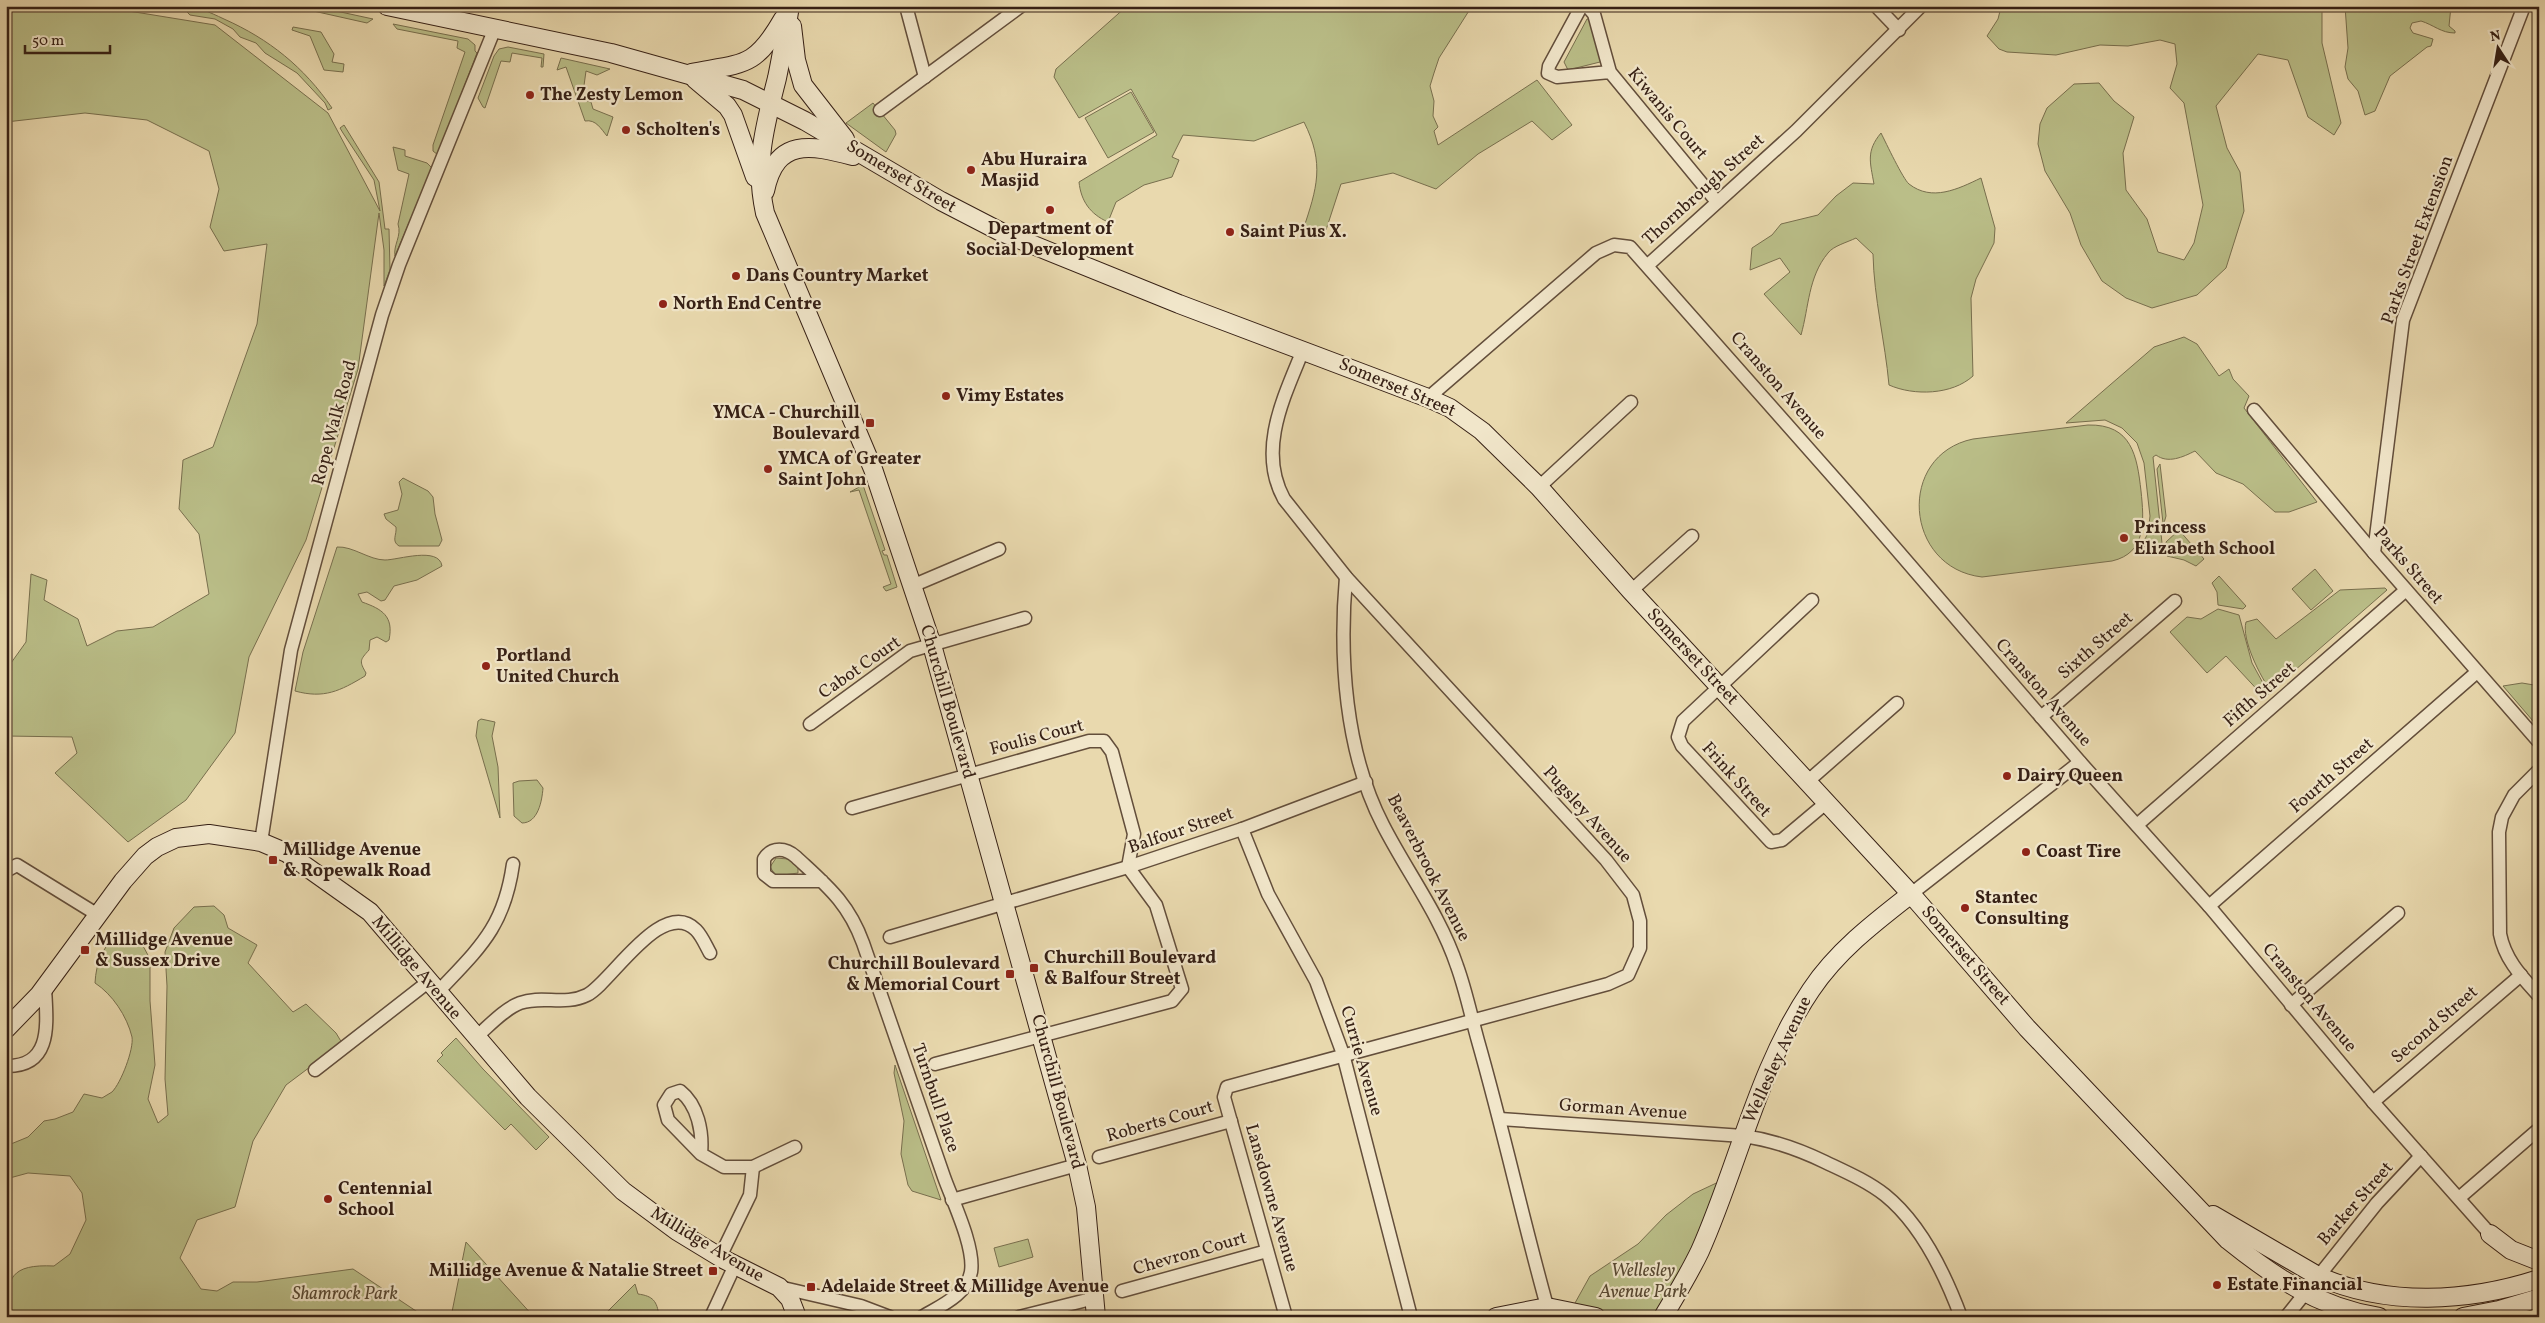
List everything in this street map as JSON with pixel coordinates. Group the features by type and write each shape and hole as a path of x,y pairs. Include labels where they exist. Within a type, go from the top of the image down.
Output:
{"main road":[{"name":"Somerset Street","path":"387,6 611,53 743,90 853,149 951,207 997,230 1106,276 1450,408 1474,425 1539,487 1631,591 1911,894 2027,1028 2228,1240 2243,1253 2304,1294 2356,1314 2379,1317"},
{"path":"688,74 745,62 761,53 769,44 790,7"},
{"path":"790,7 796,60 803,85 853,149"},
{"name":"Churchill Boulevard","path":"790,7 760,154 763,202 772,230 873,469 932,645 1077,1165 1086,1207 1096,1317"},
{"path":"688,74 727,106 733,114 763,202"},
{"path":"763,202 771,172 778,161 792,150 811,146 821,147 871,160"},
{"name":"Millidge Avenue","path":"6,1029 45,986 136,866 157,847 165,842 184,836 209,834 261,842 286,853 370,912 432,988 528,1097 624,1191 670,1226 720,1257 779,1287"},
{"name":"Wellesley Avenue","path":"1663,1317 1700,1250 1743,1136 1781,1044 1811,990 1847,948 1911,894"},
{"name":"Somerset Street","path":"2194,1203 2318,1276 2334,1283 2386,1295 2447,1298 2497,1291 2539,1279"},
{"path":"2490,1234 2511,1250 2539,1261"},
{"path":"779,1287 790,1299 797,1317"},
{"path":"2463,1317 2528,1306"},
{"path":"1496,1317 1548,1312 1596,1317"}],"street":[{"path":"906,6 925,77"},
{"path":"880,110 1021,6"},
{"path":"1876,6 1899,30"},
{"name":"Thornbrough Street","path":"1428,398 1596,254 1614,245 1625,245 1637,252 1648,265 1796,131 1921,6"},
{"name":"Parks Street Extension","path":"2374,554 2404,320 2524,6"},
{"name":"Kiwanis Court","path":"1610,72 1557,77 1548,73 1548,66 1580,7 1588,7 1594,14 1610,72 1717,202"},
{"name":"Rope Walk Road","path":"261,842 291,650 382,315 396,271 495,28"},
{"name":"Cranston Avenue","path":"1648,265 2080,762 2209,906 2373,1102 2490,1234"},
{"name":"Pugsley Avenue","path":"1225,1089 1234,1084 1608,984 1628,975 1640,948 1640,921 1633,895 1606,860 1346,577 1284,499 1274,473 1272,457 1275,426 1303,350"},
{"path":"1539,487 1632,402"},
{"name":"Parks Street","path":"2254,410 2374,554 2539,742"},
{"path":"1631,591 1692,536"},
{"path":"912,586 999,549"},
{"name":"Beaverbrook Avenue","path":"1346,577 1343,615 1345,673 1350,723 1366,782 1382,822 1433,910 1451,949 1466,991 1548,1312"},
{"name":"Fifth Street","path":"2137,826 2406,590"},
{"path":"1719,686 1812,600"},
{"name":"Sixth Street","path":"2041,717 2175,601"},
{"name":"Cabot Court","path":"810,724 910,651 1025,618"},
{"name":"Fourth Street","path":"2209,906 2477,672"},
{"name":"Frink Street","path":"1719,686 1683,721 1678,737 1682,746 1766,838 1771,842 1782,840 1826,803"},
{"path":"1807,782 1897,703"},
{"name":"Foulis Court","path":"968,775 1089,741 1104,741 1112,752 1134,834 1128,867"},
{"name":"Wellesley Avenue","path":"1911,894 2080,762"},
{"path":"2539,770 2507,804 2499,832 2500,934 2506,956 2539,996"},
{"path":"852,808 968,775"},
{"name":"Balfour Street","path":"890,937 1128,867 1242,829 1366,782"},
{"name":"Currie Avenue","path":"1242,829 1268,894 1316,981 1344,1054 1411,1317"},
{"path":"315,1070 432,988 490,934 507,897 513,864"},
{"path":"6,870 17,866 98,915"},
{"path":"935,1064 1172,1000 1182,989 1156,906 1128,867"},
{"name":"Turnbull Place","path":"822,881 844,904 860,934 968,1248 971,1272 961,1291 922,1317"},
{"path":"2291,1005 2398,913"},
{"path":"475,1038 512,1007 520,1003 569,1001 590,993 640,943 661,927 684,924 695,930 710,953"},
{"name":"Second Street","path":"2373,1102 2521,975"},
{"path":"6,1066 30,1060 39,1053 43,1045 46,1034 45,986"},
{"name":"Lansdowne Avenue","path":"1225,1089 1224,1095 1286,1317"},
{"name":"Gorman Avenue","path":"1500,1119 1743,1136 1780,1142 1797,1149 1855,1176 1886,1196 1903,1212 1926,1245 1950,1288 1962,1317"},
{"name":"Roberts Court","path":"1099,1157 1231,1121"},
{"path":"2459,1198 2539,1130"},
{"path":"701,1154 724,1167 753,1167 795,1147"},
{"name":"Barker Street","path":"2286,1317 2377,1203 2421,1156"},
{"path":"952,1200 1077,1165"},
{"path":"720,1257 750,1195 753,1167"},
{"name":"Chevron Court","path":"1122,1291 1267,1251"},
{"path":"711,1317 736,1265"},
{"path":"779,1287 861,1306 890,1317"},
{"path":"1019,1317 1095,1298"}],"green space":[{"path":"31,6 98,6 215,25 328,113 380,211 374,180 340,128 344,125 379,182 385,229 389,229 390,270 384,286 384,250 379,213 358,369 306,540 249,657 235,733 186,800 128,842 55,773 77,753 72,737 6,736 6,670 26,642 31,574 47,580 44,600 78,619 87,646 117,631 153,627 209,594 199,534 179,509 183,460 213,447 257,324 267,244 224,251 210,227 219,189 209,151 147,120 85,113 6,122 6,13"},
{"path":"181,6 198,8 213,14 271,45 310,80 332,108 328,110 325,103 297,73 265,53 256,43 240,37 233,29 215,19 190,15"},
{"path":"291,6 313,6 373,19 367,23"},
{"path":"1127,6 1472,6 1439,58 1430,86 1434,101 1433,116 1438,127 1434,131 1438,145 1537,80 1572,125 1552,140 1532,121 1478,154 1436,189 1393,173 1341,184 1326,230 1303,230 1317,176 1315,151 1304,122 1254,141 1183,135 1172,157 1179,160 1172,177 1144,185 1116,202 1108,222 1096,215 1087,206 1079,182 1157,135 1131,89 1079,118 1054,77 1056,69"},
{"path":"1997,6 2322,6 2322,43 2341,123 2334,135 2308,117 2288,60 2258,54 2216,106 2227,148 2240,172 2244,211 2226,268 2197,295 2152,308 2126,298 2102,281 2081,245 2070,213 2045,171 2038,144 2040,124 2047,108 2074,84 2099,83 2114,101 2134,117 2123,153 2126,190 2147,219 2158,252 2184,260 2194,243 2203,205 2184,103 2170,88 2177,64 2175,44 2160,40 2128,46 2100,45 2056,55 2007,52 1999,49 1987,36 1998,19 2000,11"},
{"path":"2345,6 2451,6 2449,26 2455,33 2450,33 2421,21 2412,23 2410,28 2413,33 2433,39 2431,46 2427,47 2390,76 2375,111 2365,115 2358,91 2348,79 2345,67 2348,48"},
{"path":"1587,19 1589,19 1604,61 1568,70 1564,62"},
{"path":"393,24 468,39 475,45 477,53 438,155 433,151 433,145 465,52 457,48 458,41 397,29"},
{"path":"293,27 321,32 334,54 332,62 344,64 343,72 324,70 310,36 292,30"},
{"path":"508,47 544,54 543,67 541,67 542,58 512,53 510,62 501,61 485,108 478,98 494,56 499,49"},
{"path":"561,58 610,69 597,75 586,71 582,100 591,102 593,109 613,117 607,136 595,123 585,121 566,67 557,70"},
{"path":"1131,92 1154,132 1108,158 1085,118"},
{"path":"873,103 895,130 896,134 886,152 846,123"},
{"path":"1881,133 1906,181 1918,189 1936,193 1945,192 1981,178 1995,228 1994,243 1976,279 1971,298 1973,376 1955,387 1944,390 1932,392 1910,391 1889,385 1875,287 1873,254 1856,238 1833,248 1821,262 1810,292 1801,335 1764,294 1790,272 1780,258 1750,270 1752,248 1772,235 1781,224 1818,215 1836,196 1853,183 1874,184 1870,157 1873,145"},
{"path":"393,147 405,150 405,156 427,163 432,168 395,256 399,233 398,224 409,174 398,170"},
{"path":"2184,337 2197,344 2219,376 2229,369 2233,379 2249,396 2244,408 2317,502 2289,512 2275,512 2243,484 2216,473 2195,451 2170,459 2161,458 2156,455 2153,457 2162,543 2141,547 2148,533 2150,516 2144,463 2137,443 2122,428 2105,420 2066,423 2154,347"},
{"path":"2088,425 2103,426 2114,430 2123,436 2134,454 2143,513 2141,534 2132,551 2112,561 1982,577 1956,569 1937,554 1925,534 1919,511 1921,487 1931,466 1948,449 1973,439"},
{"path":"2160,464 2166,516 2164,523 2168,527 2176,527 2167,535 2164,532 2157,469"},
{"path":"403,478 428,491 433,497 435,514 442,540 439,546 399,546 395,542 396,527 386,519 384,514 398,510 402,494 399,482"},
{"path":"863,485 885,550 882,551 884,555 887,555 897,587 886,591 883,587 891,584 859,490 850,492"},
{"path":"2179,530 2204,559 2196,566 2184,560 2167,556 2166,542"},
{"path":"337,547 343,547 373,558 385,560 426,555 439,560 442,566 417,580 394,586 385,600 381,601 367,592 358,594 362,602 381,611 388,619 390,625 389,640 386,642 377,637 370,640 369,650 362,661 362,666 366,673 365,676 348,686 323,694 295,691 303,652"},
{"path":"2315,569 2333,591 2311,610 2292,589"},
{"path":"2219,576 2246,606 2243,609 2218,605 2217,592 2212,583"},
{"path":"2385,588 2387,590 2271,691 2257,668 2249,648 2246,638 2246,622 2257,619 2276,639 2340,590"},
{"path":"2218,609 2239,615 2252,663 2269,694 2264,697 2226,656 2207,673 2170,632 2187,617 2201,619"},
{"path":"2522,683 2534,685 2539,707 2539,728 2503,686"},
{"path":"481,719 495,722 492,736 498,767 500,818 476,736 478,721"},
{"path":"537,780 543,788 540,805 532,819 522,823 514,816 513,783"},
{"path":"776,858 788,859 798,868 798,873 776,876 770,867"},
{"name":"Shamrock Park","path":"214,906 224,915 228,928 257,945 248,963 293,1012 306,1004 336,1033 342,1043 286,1085 253,1141 235,1207 197,1220 180,1258 201,1289 217,1291 233,1282 257,1282 353,1269 425,1317 6,1317 7,1292 14,1276 28,1268 54,1266 70,1254 86,1220 82,1193 70,1176 28,1173 6,1179 6,1146 28,1137 44,1121 73,1112 84,1094 102,1098 112,1092 123,1074 129,1057 132,1037 118,1006 95,983 97,969 104,950 116,933 142,944 150,959 150,1001 155,1065 148,1099 158,1123 168,1115 165,1079 167,986 165,952 174,928 194,907"},
{"path":"456,1038 483,1069 549,1137 536,1150 511,1124 505,1130 437,1061 443,1055 441,1053"},
{"path":"895,1065 941,1200 912,1191 908,1185 901,1154 904,1121 894,1073"},
{"name":"Wellesley Avenue Park","path":"1727,1178 1663,1317 1550,1317 1570,1312 1590,1276 1638,1244 1666,1215 1693,1194"},
{"path":"1028,1239 1033,1257 999,1267 994,1248"},
{"path":"466,1242 534,1317 451,1317"},
{"path":"635,1284 638,1294 653,1300 659,1316 602,1317"}],"place":[{"name":"The Zesty Lemon","path":"530,95"},
{"name":"Scholten's","path":"626,130"},
{"name":"Abu Huraira Masjid","path":"971,170"},
{"name":"Department of Social Development","path":"1050,210"},
{"name":"Saint Pius X.","path":"1230,232"},
{"name":"Dans Country Market","path":"736,276"},
{"name":"North End Centre","path":"663,304"},
{"name":"Vimy Estates","path":"946,396"},
{"name":"YMCA - Churchill Boulevard","path":"870,423"},
{"name":"YMCA of Greater Saint John","path":"768,469"},
{"name":"Princess Elizabeth School","path":"2124,538"},
{"name":"Portland United Church","path":"486,666"},
{"name":"Dairy Queen","path":"2007,776"},
{"name":"Coast Tire","path":"2026,852"},
{"name":"Millidge Avenue & Ropewalk Road","path":"273,860"},
{"name":"Stantec Consulting","path":"1965,908"},
{"name":"Millidge Avenue & Sussex Drive","path":"85,950"},
{"name":"Churchill Boulevard & Balfour Street","path":"1034,968"},
{"name":"Churchill Boulevard & Memorial Court","path":"1010,974"},
{"name":"Centennial School","path":"328,1199"},
{"name":"Millidge Avenue & Natalie Street","path":"713,1271"},
{"name":"Estate Financial","path":"2217,1285"},
{"name":"Adelaide Street & Millidge Avenue","path":"811,1287"}]}
